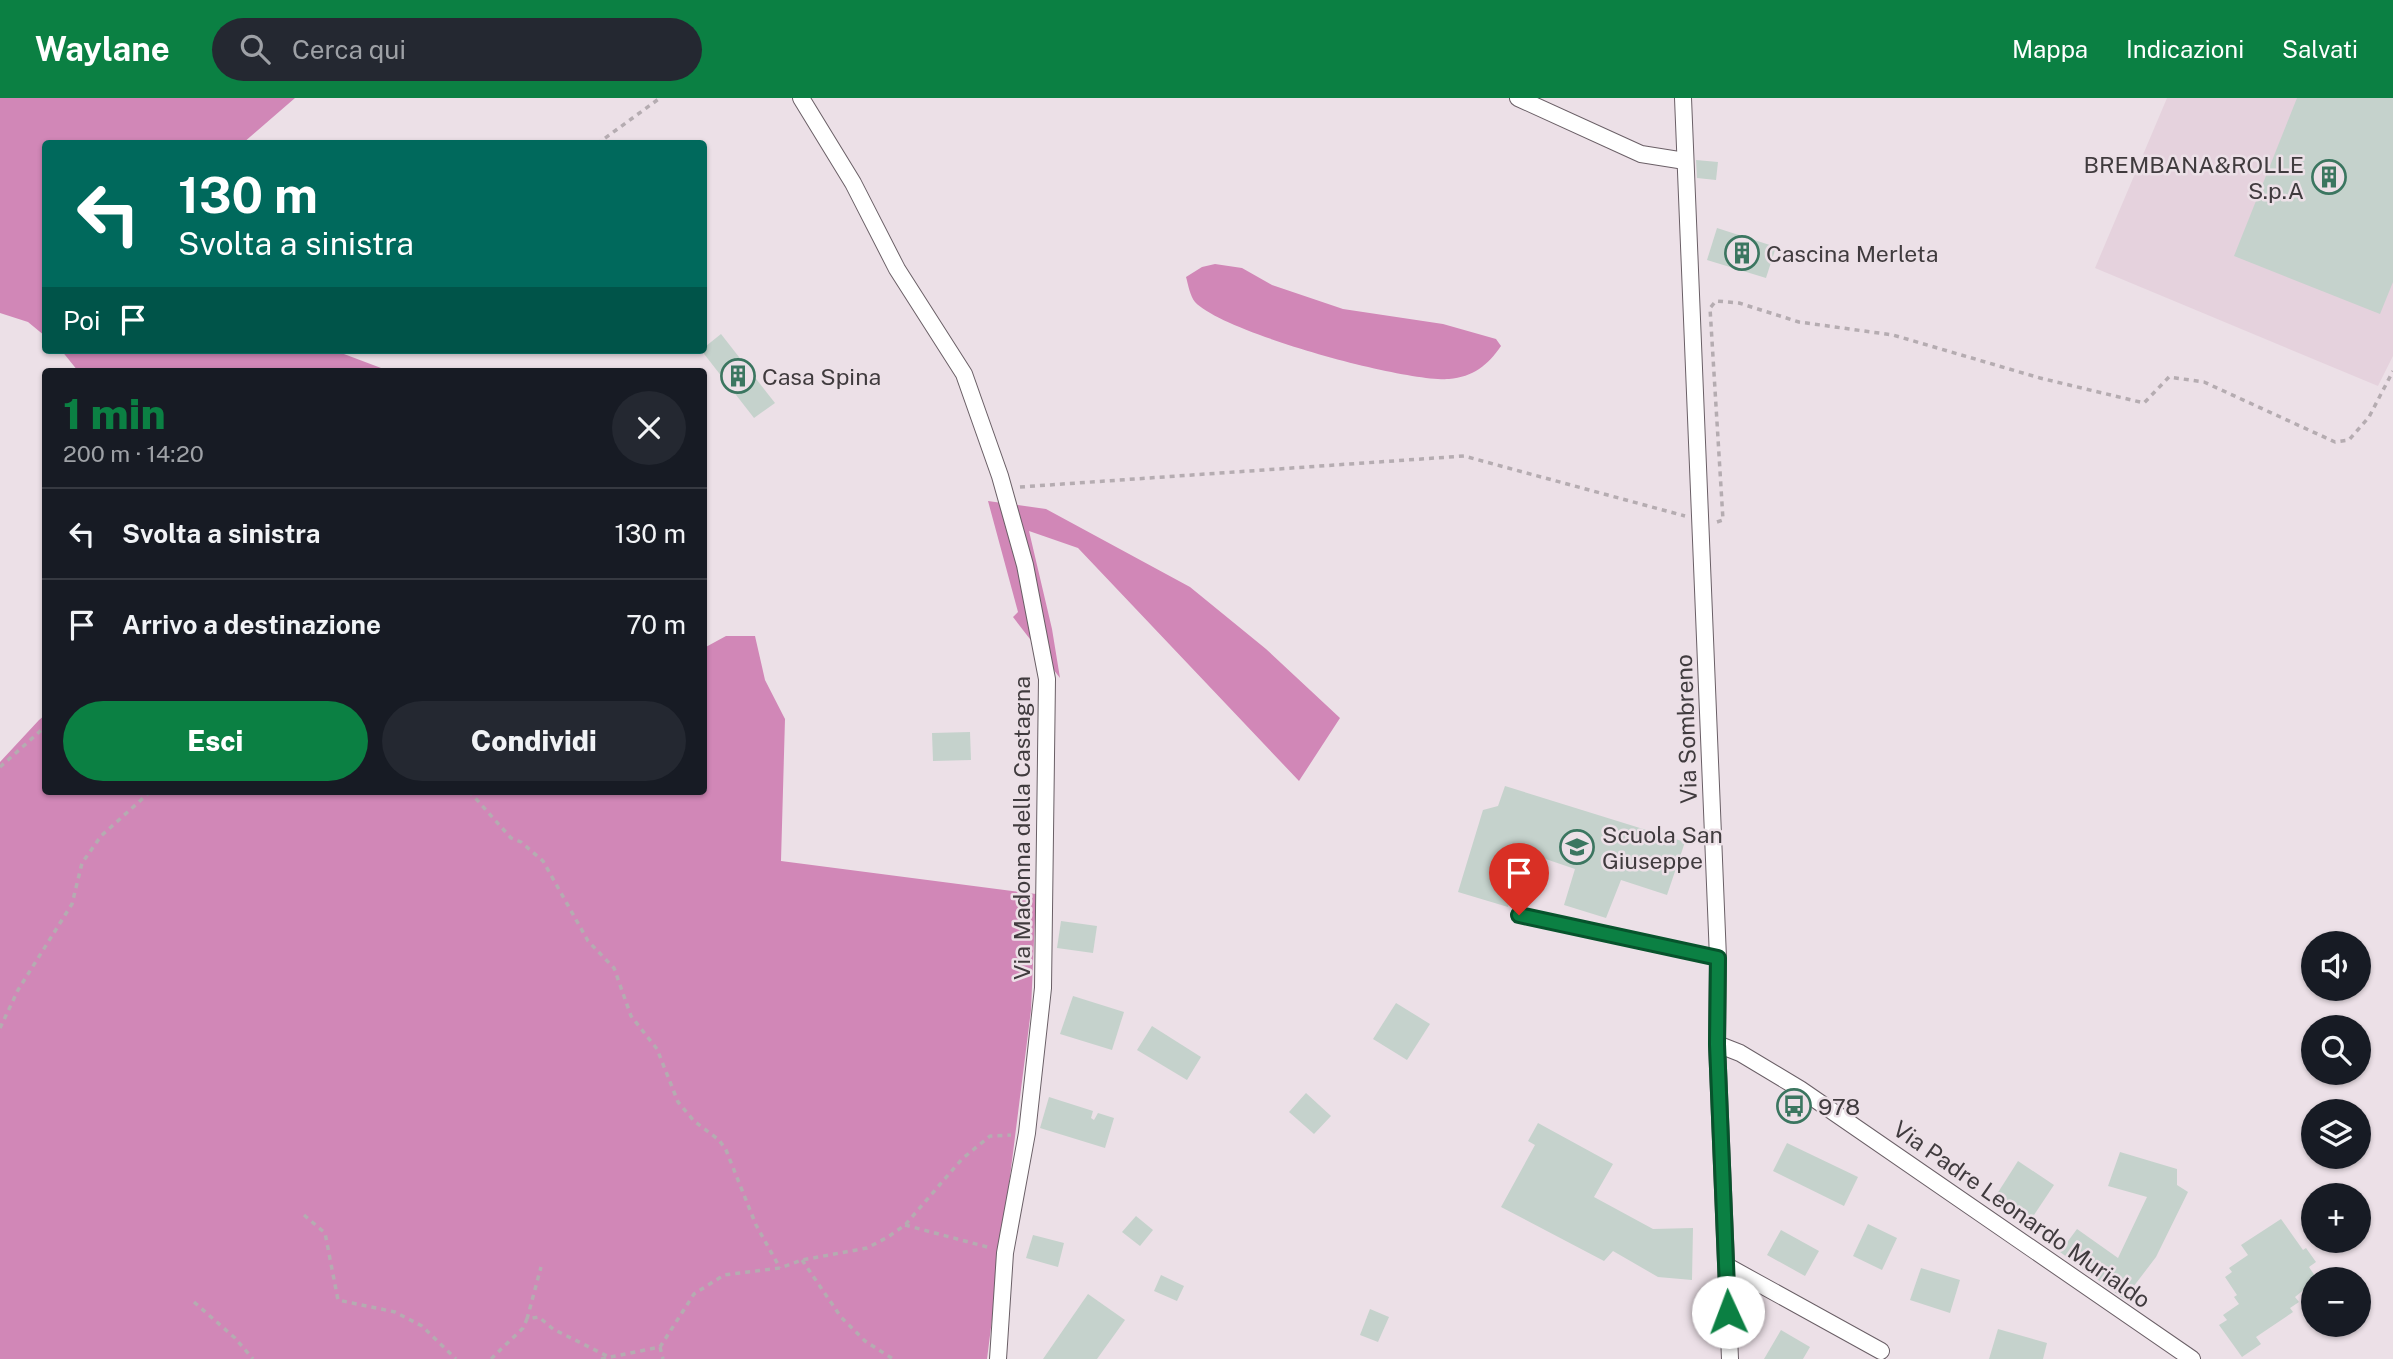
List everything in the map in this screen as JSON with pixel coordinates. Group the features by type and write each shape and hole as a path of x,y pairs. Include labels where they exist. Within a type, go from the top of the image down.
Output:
{"street":[{"name":"Via Madonna della Castagna","path":"801,98 853,183 897,269 964,374 1025,565 1047,679 1043,988 1027,1133 1005,1253 998,1359"},
{"path":"1518,98 1641,153 1685,161"},
{"name":"Via Sombreno","path":"1683,98 1718,958 1717,1044 1730,1359"},
{"name":"Via Padre Leonardo Murialdo","path":"1717,1044 1740,1053 1800,1089 2192,1359"},
{"path":"1727,1266 1881,1351"}],"lane":[{"path":"1519,915 1718,958"}],"path":[{"path":"602,140 660,98"},
{"path":"1004,494 1015,487 1153,475 1275,471 1464,456 1700,520 1723,520 1710,308 1716,301 1739,303 1799,322 1893,335 2040,378 2144,403 2169,377 2204,382 2335,442 2349,440 2369,416 2393,371"},
{"path":"0,767 42,730"},
{"path":"0,1028 18,990 72,904 82,863 101,836 147,795"},
{"path":"473,795 511,838 521,842 543,861 588,941 614,968 631,1016 657,1049 678,1102 694,1121 719,1140 726,1150 755,1225 780,1268"},
{"path":"663,1359 660,1348 694,1294 724,1275 780,1268 802,1260 867,1248 905,1225 962,1159 990,1136 1027,1133"},
{"path":"304,1216 325,1233 338,1300 395,1312 432,1334 456,1359"},
{"path":"905,1225 963,1238 1005,1253"},
{"path":"802,1260 841,1317 865,1341 893,1359"},
{"path":"491,1359 523,1328 541,1268"},
{"path":"194,1302 235,1338 253,1359"},
{"path":"527,1319 539,1317 553,1329 607,1356"},
{"path":"601,1359 660,1348"}],"shaded area":[{"path":"0,98 295,98 246,140 42,140 42,334 28,322 0,313"},
{"path":"2167,98 2393,98 2393,356 2378,386 2095,268"},
{"path":"1215,264 1242,268 1272,285 1343,309 1443,324 1496,339 1501,346 1479,369 1465,376 1449,379 1394,373 1316,353 1241,328 1195,302 1186,277 1202,267"},
{"path":"64,354 344,354 381,368 76,368"},
{"path":"988,501 1046,509 1190,587 1266,649 1340,718 1299,781 1078,548 1029,531 1052,629 1060,678 1013,617 1018,612"},
{"path":"726,636 755,636 765,680 785,719 781,861 1036,894 1031,1010 987,1359 0,1359 0,762 39,720 42,718 42,795 707,795 707,646"}],"building":[{"name":"BREMBANA&ROLLE S.p.A","path":"2297,98 2393,98 2393,282 2380,314 2234,256"},
{"path":"1696,160 1718,162 1716,180 1697,178"},
{"name":"Cascina Merleta","path":"1717,228 1776,247 1766,278 1707,260"},
{"name":"Casa Spina","path":"721,334 775,403 754,418 704,354 707,354 707,345"},
{"path":"970,732 971,760 933,761 932,733"},
{"name":"Scuola San Giuseppe","path":"1505,786 1685,842 1667,895 1621,880 1606,918 1564,905 1575,869 1525,852 1508,907 1458,892 1483,810 1498,806"},
{"path":"1061,921 1097,926 1093,953 1057,948"},
{"path":"1073,996 1124,1012 1112,1050 1060,1034"},
{"path":"1396,1003 1430,1024 1407,1060 1373,1039"},
{"path":"1152,1026 1201,1057 1187,1080 1137,1050"},
{"path":"1306,1093 1331,1116 1314,1134 1289,1112"},
{"path":"1049,1097 1093,1111 1091,1118 1094,1120 1098,1113 1114,1118 1105,1148 1040,1128"},
{"path":"1538,1123 1613,1164 1594,1197 1653,1229 1693,1228 1692,1280 1658,1277 1613,1251 1604,1261 1501,1207 1535,1145 1528,1141"},
{"path":"1787,1143 1858,1177 1844,1206 1773,1171"},
{"path":"2120,1152 2177,1169 2177,1185 2188,1192 2156,1257 2124,1299 2060,1252 2077,1229 2118,1258 2147,1197 2108,1186"},
{"path":"2018,1161 2054,1185 2032,1218 1997,1194"},
{"path":"1136,1216 1153,1230 1140,1246 1122,1232"},
{"path":"2281,1219 2301,1247 2301,1253 2310,1253 2316,1262 2309,1267 2301,1267 2301,1292 2295,1297 2299,1302 2290,1308 2293,1312 2256,1337 2261,1344 2242,1357 2219,1325 2227,1320 2223,1315 2239,1304 2234,1297 2237,1295 2225,1277 2232,1272 2229,1268 2248,1255 2241,1245"},
{"path":"1868,1224 1897,1238 1882,1270 1853,1256"},
{"path":"1781,1230 1819,1251 1805,1276 1767,1255"},
{"path":"1033,1235 1064,1243 1058,1267 1026,1258"},
{"path":"1921,1268 1960,1280 1950,1313 1910,1300"},
{"path":"1161,1275 1184,1286 1177,1301 1154,1291"},
{"path":"1088,1294 1125,1320 1097,1359 1043,1359"},
{"path":"1370,1309 1389,1317 1378,1342 1360,1335"},
{"path":"1998,1329 2047,1343 2043,1359 1989,1359"},
{"path":"1781,1330 1810,1347 1803,1359 1764,1359"}],"place":[{"name":"BREMBANA&ROLLE S.p.A","path":"2329,177"},
{"name":"Cascina Merleta","path":"1742,253"},
{"name":"Casa Spina","path":"738,376"},
{"name":"Scuola San Giuseppe","path":"1577,847"},
{"name":"978","path":"1794,1106"}],"route":[{"path":"1519,915 1718,958 1717,1044 1728,1312"}]}
